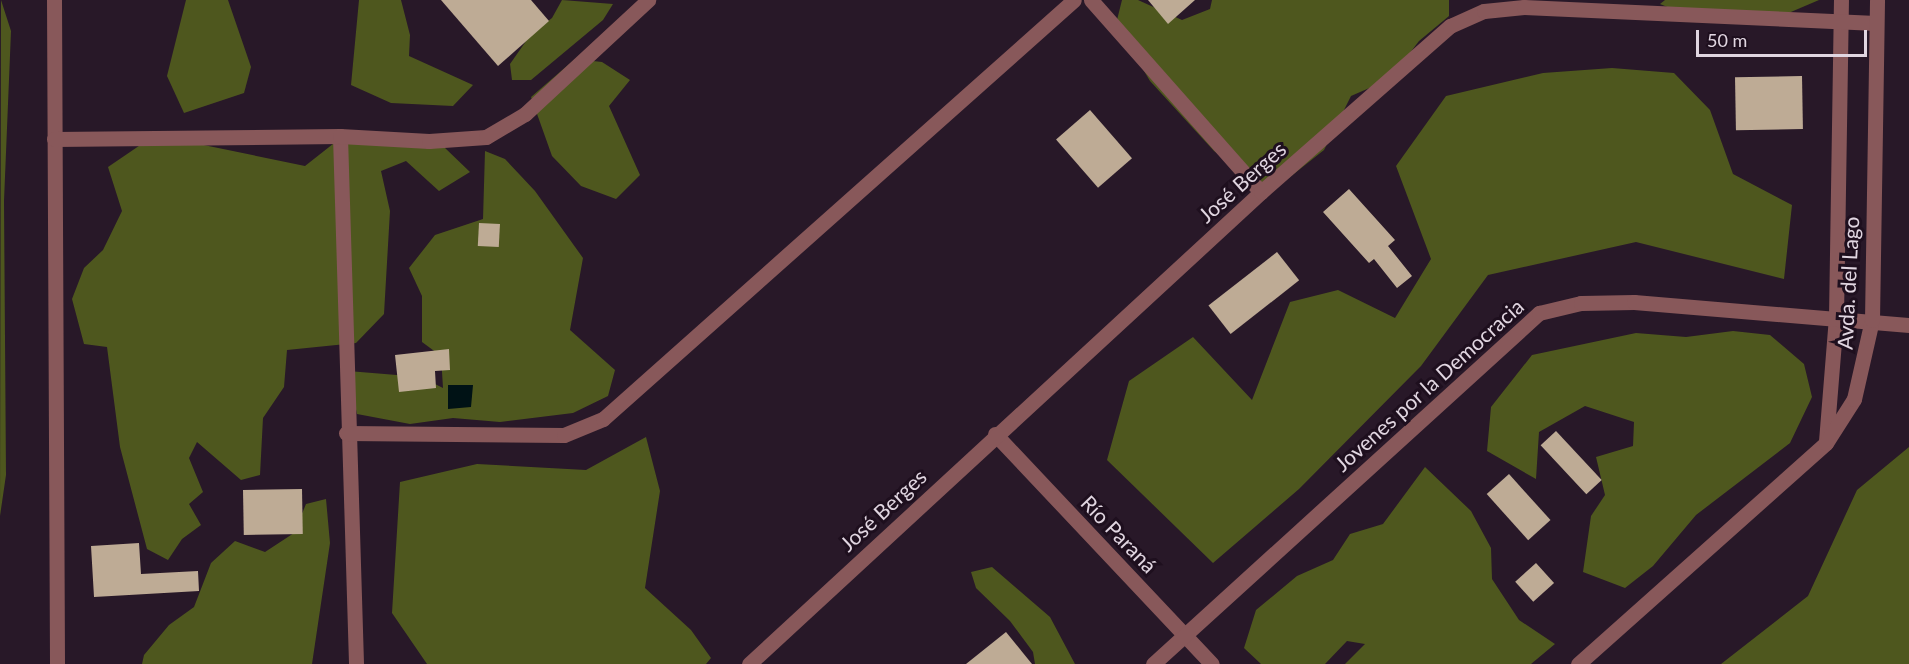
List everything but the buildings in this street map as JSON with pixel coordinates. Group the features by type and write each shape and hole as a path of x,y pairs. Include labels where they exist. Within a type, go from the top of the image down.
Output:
{"street":[{"path":"54,0 57,664"},
{"path":"54,139 340,136 429,141 486,137 525,114 648,0"},
{"path":"346,433 564,435 603,419 1074,0"},
{"path":"1091,0 1261,192"},
{"path":"1826,443 1836,317 1841,0"},
{"name":"Avda. del Lago","path":"1578,664 1826,443 1854,399 1872,320 1876,0"},
{"name":"José Berges","path":"749,664 995,434 1261,192 1450,26 1485,11 1524,7 1876,23"},
{"path":"340,136 346,433 356,664"},
{"name":"Jovenes por la Democracia","path":"1153,664 1539,313 1581,303 1634,302 1872,320 1909,325"},
{"name":"Río Paraná","path":"995,434 1212,664"}],"green space":[{"path":"1,0 11,31 4,201 6,475 0,516"},
{"path":"186,0 228,0 251,67 244,93 184,113 167,76"},
{"path":"359,0 401,0 410,35 409,56 473,85 453,106 391,103 351,85"},
{"path":"562,0 613,4 603,20 531,80 512,80 510,64 531,34 552,18"},
{"path":"1122,0 1138,0 1182,20 1210,9 1212,0 1449,0 1449,16 1419,41 1390,79 1351,96 1324,150 1271,192 1214,151 1150,81 1116,24"},
{"path":"1665,0 1819,0 1772,20 1687,15 1660,4"},
{"path":"575,59 602,62 630,80 609,106 640,175 616,199 581,186 552,156 531,97"},
{"path":"1612,68 1674,73 1710,110 1733,174 1792,205 1784,279 1636,242 1488,275 1421,366 1299,489 1213,563 1107,460 1129,381 1193,337 1252,400 1290,302 1338,290 1395,318 1431,259 1396,166 1446,96 1543,73"},
{"path":"155,135 305,166 338,140 444,147 470,172 439,191 406,161 381,171 390,211 384,314 356,343 287,350 284,387 263,418 260,475 241,480 197,442 189,458 203,492 189,504 201,525 182,539 168,560 147,549 120,447 107,347 84,344 72,299 84,268 103,250 122,211 108,167"},
{"path":"485,151 505,159 535,191 583,258 570,330 615,370 608,396 573,413 500,422 453,418 410,424 357,414 348,371 421,377 443,388 441,356 422,342 422,296 409,268 435,235 483,219"},
{"path":"1733,331 1770,335 1804,364 1812,397 1790,443 1696,515 1653,566 1625,588 1583,572 1591,516 1605,495 1596,457 1633,446 1634,422 1585,406 1539,432 1536,479 1487,451 1491,407 1532,355 1636,333 1686,337"},
{"path":"646,437 660,491 645,588 691,630 711,658 706,664 427,664 392,613 400,482 477,464 586,470"},
{"path":"1909,447 1909,664 1721,664 1808,596 1857,490"},
{"path":"1425,467 1471,511 1491,548 1492,579 1519,620 1555,644 1531,664 1345,664 1365,644 1347,641 1325,664 1261,664 1244,648 1256,610 1297,576 1333,560 1350,534 1383,524"},
{"path":"326,499 330,543 312,664 142,664 144,655 169,625 194,607 211,563 235,541 265,552 294,533 306,504"},
{"path":"992,567 1050,617 1075,664 1035,664 1033,652 1010,621 976,588 971,572"}],"shaded area":[{"path":"448,385 473,385 471,407 448,409"}]}
